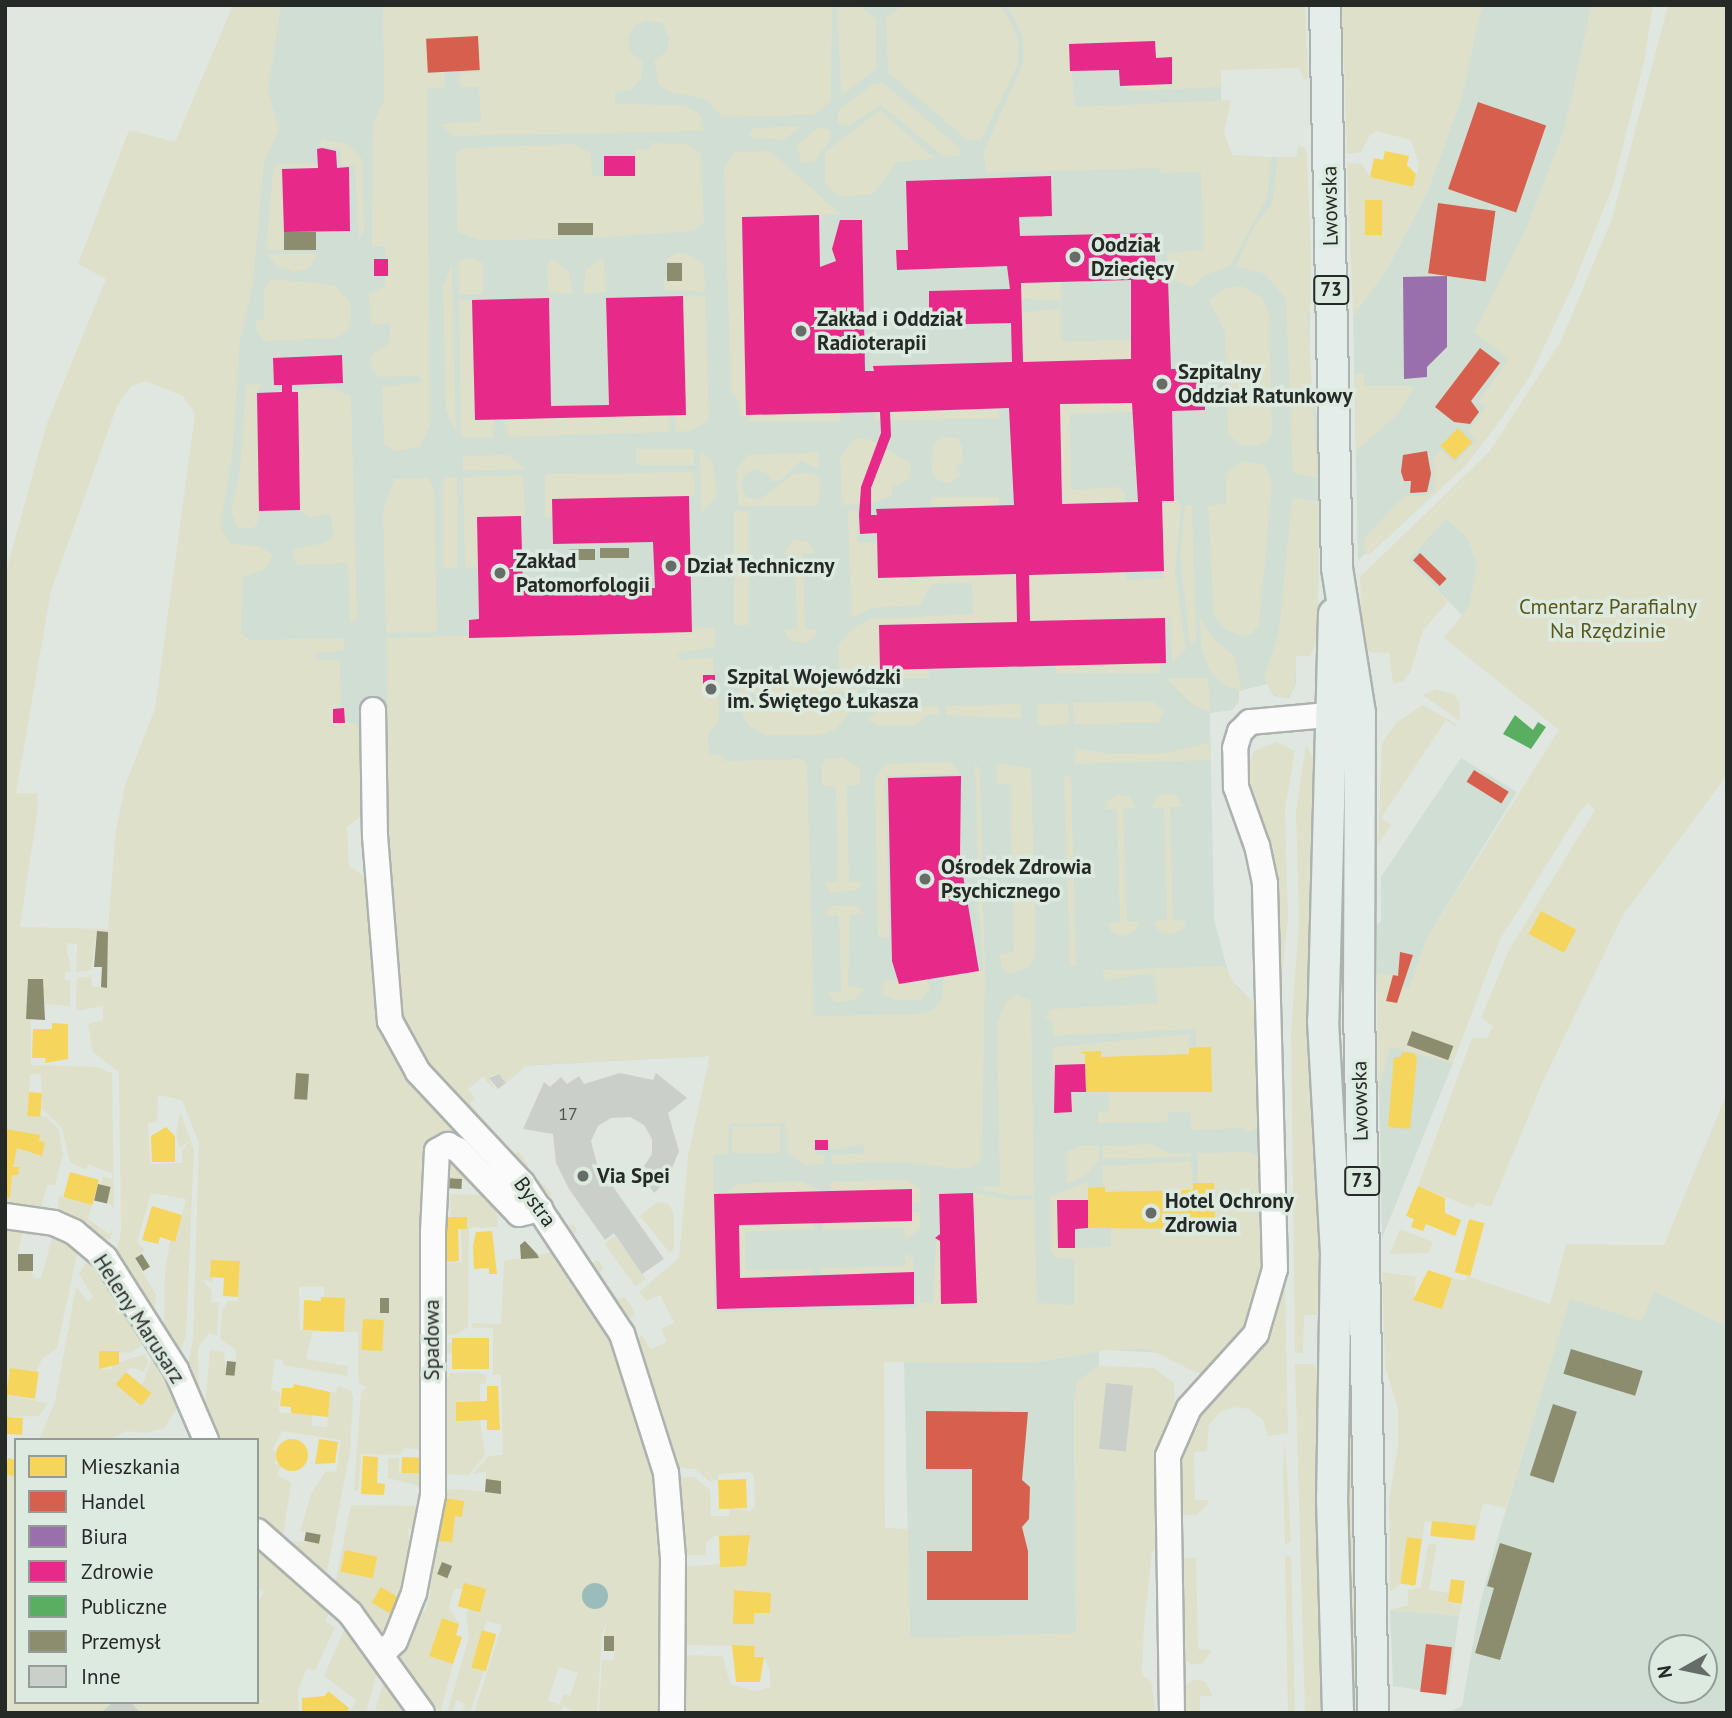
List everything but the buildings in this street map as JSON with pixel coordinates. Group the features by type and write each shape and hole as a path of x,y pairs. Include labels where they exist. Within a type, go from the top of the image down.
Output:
{"main road":[{"name":"Lwowska","path":"1325,5 1337,575 1329,714 1323,1021 1336,1251 1332,1510 1338,1713"},
{"name":"Lwowska","path":"1337,575 1360,713 1359,1007 1373,1713"}],"street":[{"name":"Bystra","path":"373,710 386,998 396,1039 418,1072 491,1146 540,1209 609,1307 640,1378 654,1427 671,1512 672,1713"},
{"path":"1172,1713 1168,1456 1189,1408 1256,1334 1275,1269 1265,883 1257,846 1236,787 1235,748 1240,732 1250,722 1360,713"},
{"name":"Spadowa","path":"382,1654 395,1641 414,1593 432,1505 433,1185 439,1147 448,1145 458,1150 515,1212 523,1215 540,1209"},
{"name":"Heleny Marusarz","path":"5,1216 54,1223 74,1232 105,1258 176,1370 205,1438"},
{"path":"259,1533 335,1598 382,1654 422,1713"}],"shaded area":[{"name":"Szpital Wojewódzki im. Świętego Łukasza","path":"277,5 1221,5 1221,155 1296,158 1299,145 1306,150 1311,262 1309,370 1318,423 1318,639 1310,656 1296,656 1296,684 1289,698 1274,696 1267,684 1239,691 1239,702 1232,710 1210,713 1214,920 1230,979 1254,1003 1255,1020 1261,1025 1265,1196 1201,1373 1163,1353 1108,1350 693,1356 688,1159 710,1056 505,1067 382,730 332,732 174,694"},
{"path":"1482,5 1592,5 1565,128 1529,222 1576,278 1531,374 1496,426 1464,467 1358,560 1353,316 1387,269 1427,193 1461,99"},
{"path":"1446,518 1468,538 1477,565 1470,605 1462,615 1408,560"},
{"path":"1461,758 1517,792 1427,938 1390,1046 1453,1063 1382,1238 1376,925 1381,922 1381,877"},
{"path":"1654,1291 1727,1326 1727,1713 1447,1713 1462,1706 1480,1604 1496,1543 1570,1298 1642,1321"},
{"path":"1099,1351 1099,1366 1077,1382 1074,1404 1076,1633 1071,1637 910,1638 904,1361 1030,1363"},
{"path":"1390,1610 1459,1616 1448,1694 1393,1686"}],"green space":[{"path":"233,5 281,5 268,91 279,129 264,162 253,283 240,341 232,458 221,520 222,532 232,544 259,546 273,555 266,569 243,577 241,633 251,640 345,638 343,651 316,653 316,659 340,661 341,709 333,709 333,723 356,723 359,731 361,816 347,827 349,866 367,878 370,888 377,1008 409,1073 484,1150 526,1204 514,1206 454,1142 437,1145 431,1183 428,1507 420,1550 415,1543 417,1529 408,1529 411,1556 418,1558 411,1590 394,1636 385,1637 335,1584 352,1505 425,1506 426,1488 388,1478 388,1458 399,1458 399,1473 426,1474 427,1450 404,1448 400,1455 361,1454 358,1491 354,1491 361,1392 367,1387 359,1384 358,1332 344,1332 345,1298 324,1297 324,1287 299,1287 300,1330 313,1331 306,1359 348,1366 347,1376 283,1365 283,1360 275,1359 271,1390 280,1392 279,1412 312,1415 312,1426 327,1427 330,1392 336,1393 337,1386 351,1390 353,1397 350,1451 327,1572 298,1554 293,1541 320,1543 321,1535 300,1532 311,1494 326,1471 336,1472 341,1440 282,1431 272,1450 279,1454 274,1463 281,1466 277,1475 291,1483 283,1538 259,1514 259,1438 217,1438 205,1409 210,1350 224,1352 226,1375 235,1375 236,1350 220,1339 222,1310 228,1301 238,1301 240,1261 211,1260 213,1283 202,1279 212,1291 211,1302 219,1303 217,1336 209,1333 198,1348 199,1394 187,1368 193,1339 199,1143 182,1100 158,1095 157,1122 148,1123 150,1164 182,1163 182,1150 190,1141 179,1148 176,1134 180,1112 194,1150 186,1336 179,1354 164,1330 165,1273 170,1241 175,1242 186,1199 151,1193 137,1242 145,1250 135,1259 156,1295 154,1312 116,1253 121,1232 119,1072 92,1051 88,1024 103,1020 103,1006 77,1011 76,1002 77,977 91,977 92,987 107,987 108,932 97,932 91,970 76,972 77,944 66,943 71,972 65,972 65,980 70,981 70,1006 45,1004 43,980 29,979 26,1018 31,1019 31,1065 97,1067 112,1073 114,1213 112,1205 107,1203 111,1187 101,1185 103,1177 112,1179 112,1173 88,1164 86,1170 70,1162 62,1128 42,1109 41,1074 30,1074 28,1115 47,1117 59,1130 63,1154 55,1185 47,1185 42,1204 46,1210 5,1206 5,575 47,423 106,279 78,264 129,130 175,142","holes":["145,381 183,396 195,414 155,709 125,785 115,837 108,929 20,927 38,808 37,793 16,793 51,591 117,406 131,386"]},
{"path":"383,5 832,5 831,101 814,115 722,117 706,99 670,92 659,85 654,61 667,51 669,37 662,24 648,20 635,25 628,37 630,52 643,61 641,79 631,90 615,92 615,104 684,105 701,115 703,131 452,136 441,124 481,121 479,87 461,87 459,78 460,73 480,72 478,36 427,39 429,73 444,72 445,88 427,89 430,426 420,447 396,451 384,444 382,387 422,382 419,376 379,377 370,367 371,355 390,343 390,323 371,325 369,294 385,286 385,275 389,275 384,246 372,247 373,123 384,100"},
{"path":"837,5 858,5 876,19 876,69 841,96"},
{"path":"903,5 1000,5 1010,20 1018,41 1018,64 981,140 967,140 888,72 886,18"},
{"path":"1007,5 1305,5 1308,78 1304,80 1299,68 1221,70 1221,87 1133,91 1120,86 1172,84 1172,58 1156,58 1155,41 1069,44 1075,107 1231,100 1224,132 1232,155 1271,157 1267,197 1230,266 1205,275 1192,287 1168,278 1167,253 1203,250 1201,172 1160,173 1159,168 987,173 983,153 1024,61 1022,34"},
{"path":"1342,5 1482,5 1461,99 1427,193 1387,269 1353,316 1347,163 1362,164 1370,177 1413,187 1419,165 1411,140 1377,131 1370,135 1361,152 1347,154"},
{"path":"1592,5 1653,5 1644,62 1613,186 1576,278 1531,374 1496,426 1464,467 1369,555 1363,551 1365,537 1404,496 1425,496 1435,489 1433,459 1441,450 1455,463 1476,440 1468,432 1486,407 1479,401 1508,359 1475,332 1529,222 1565,128"},
{"name":"Cmentarz Parafialny Na Rzędzinie","path":"1668,5 1727,5 1727,775 1623,915 1543,1081 1491,1207 1476,1203 1473,1208 1418,1186 1472,1038 1487,1038 1493,1026 1481,1018 1509,950 1595,810 1588,803 1580,811 1499,941 1453,1063 1390,1047 1378,1093 1377,973 1393,975 1387,1001 1397,1003 1401,987 1409,988 1427,938 1559,730 1444,638 1470,605 1477,565 1468,538 1446,518 1408,560 1448,602 1423,630 1410,673 1403,681 1393,684 1389,653 1369,652 1362,634 1360,577 1490,451 1561,341 1612,219"},
{"path":"883,83 960,148 961,156 944,157 881,105 848,126 838,123 838,111 872,85"},
{"path":"880,110 935,159 897,162 872,195 838,196 825,184 825,152"},
{"path":"803,126 783,140 752,138 749,133 754,128"},
{"path":"819,127 830,130 830,140 814,162 801,162 797,145"},
{"path":"323,139 348,144 362,159 364,230 359,238 355,165 341,165 341,149 318,146"},
{"path":"651,143 688,144 701,154 704,222 693,231 592,238 593,223 558,224 558,236 564,239 481,240 457,232 456,153 464,148 573,144 591,153 592,176 635,176 635,150 651,149"},
{"path":"1298,146 1304,147 1307,155 1311,262 1310,313 1307,314 1318,478 1293,473 1286,299 1265,274 1236,266 1254,226 1272,204 1278,157 1297,157"},
{"path":"770,151 840,214 742,217 746,415 741,418 736,396 731,395 724,169 735,152"},
{"path":"318,163 318,168 283,169 284,250 266,250 273,170 278,164"},
{"path":"677,252 688,254 704,264 705,292 664,290 663,277 682,281 681,263 664,261"},
{"path":"316,253 311,268 296,272 278,267 267,254"},
{"path":"603,257 607,292 583,294 586,270"},
{"path":"472,258 483,263 483,294 459,294 458,261"},
{"path":"552,258 569,272 573,294 548,292 547,267"},
{"path":"452,265 456,433 446,410 443,286"},
{"path":"270,279 335,285 351,304 350,328 337,338 265,341 257,332 256,320 264,319 264,289"},
{"path":"1061,282 1061,301 1022,299 1021,283"},
{"path":"1241,286 1262,297 1269,313 1272,432 1268,441 1257,446 1240,445 1228,433 1225,332 1209,300 1224,289"},
{"path":"683,296 705,296 709,420 691,431 675,432 675,415 686,414"},
{"path":"459,300 472,300 475,420 495,420 493,438 461,437"},
{"path":"1061,308 1062,341 1133,340 1131,359 1023,362 1022,313"},
{"path":"1355,374 1364,374 1364,386 1414,386 1400,412 1356,451"},
{"path":"261,384 257,394 259,519 254,528 237,529 231,510 240,469 246,385"},
{"path":"331,388 351,396 357,619 350,623 348,563 297,565 292,555 295,549 323,543 334,535 330,513 309,517 300,510 298,389"},
{"path":"1132,403 1136,412 1070,414 1071,490 1117,487 1125,492 1125,503 1062,504 1060,404"},
{"path":"998,409 999,419 875,420 875,412"},
{"path":"840,413 840,421 745,421 755,414"},
{"path":"669,415 670,432 509,437 505,419"},
{"path":"944,436 958,439 962,447 962,463 957,464 957,473 963,473 950,484 937,480 932,470 933,444"},
{"path":"854,439 868,439 911,463 909,479 892,487 892,496 868,504 842,505 840,457"},
{"path":"636,449 694,449 694,465 636,465"},
{"path":"700,451 712,461 717,496 701,513"},
{"path":"818,452 819,470 801,460 781,480 772,482 768,474 754,469 744,475 741,486 746,496 759,500 795,473 813,473 821,481 817,506 738,506 737,468 748,455"},
{"path":"508,455 526,469 463,471 463,456"},
{"path":"1243,461 1265,465 1272,484 1259,625 1251,634 1241,636 1225,629 1214,615 1208,505 1226,504 1226,473"},
{"path":"694,472 695,496 553,499 553,517 545,518 545,474"},
{"path":"523,475 525,515 477,518 478,567 465,568 463,477"},
{"path":"443,477 457,477 457,568 443,568"},
{"path":"429,478 434,492 437,632 386,633 383,511 394,479"},
{"path":"931,497 999,497 999,506 931,506"},
{"path":"1292,497 1319,502 1318,639 1310,656 1296,656 1295,688 1284,699 1271,692 1264,677 1279,632"},
{"path":"1176,500 1181,506 1175,572 1186,649 1172,663 1170,617 1030,621 1029,575 1126,572 1127,580 1164,578 1162,501"},
{"path":"1192,505 1196,640 1190,645 1180,554 1185,506"},
{"path":"848,510 857,510 858,543 877,543 878,578 1016,574 1017,622 879,625 880,670 929,669 929,678 865,679 857,692 739,695 738,677 821,676 823,682 852,682 851,671 839,671 838,645 856,626 871,619 973,614 972,583 932,584 920,605 872,608 851,618"},
{"path":"734,511 749,511 749,625 734,625"},
{"path":"793,540 807,541 815,553 803,554 805,629 817,629 815,637 805,643 789,640 784,629 797,629 795,554 783,554"},
{"path":"1200,616 1212,637 1234,656 1242,691 1224,685 1210,671 1201,648"},
{"path":"715,628 715,647 677,654 680,660 713,657 714,675 703,676 703,690 718,690 719,721 708,734 709,754 723,755 724,761 803,759 807,766 814,1016 919,1014 932,1010 943,997 943,977 983,970 978,897 983,895 985,969 982,1159 970,1168 953,1169 906,1162 832,1164 831,1155 864,1153 864,1144 830,1150 829,1139 814,1140 815,1154 824,1155 825,1164 805,1165 787,1152 785,1123 729,1124 728,1154 713,1155 715,1312 917,1308 919,1289 920,1303 933,1303 936,1241 940,1241 942,1304 976,1303 974,1192 1009,1200 1034,1199 1037,1303 1074,1305 1074,1259 1057,1258 1051,1253 1050,1196 1088,1182 1088,1200 1057,1201 1058,1248 1111,1247 1111,1228 1215,1229 1214,1183 1198,1183 1198,1153 1249,1152 1262,1159 1264,1268 1250,1324 1207,1372 1195,1372 1149,1349 1108,1350 1030,1363 884,1362 885,1528 908,1529 910,1638 1076,1633 1074,1404 1077,1382 1099,1366 1154,1368 1174,1383 1175,1409 1155,1465 1158,1547 1152,1552 1144,1627 1142,1675 1151,1681 1156,1713 681,1713 680,1655 723,1656 730,1684 754,1691 770,1687 770,1671 764,1657 754,1657 755,1646 680,1645 680,1567 720,1564 750,1552 749,1535 714,1536 706,1543 706,1555 684,1555 676,1478 694,1477 710,1490 711,1516 729,1516 729,1508 751,1511 755,1505 754,1476 750,1472 718,1474 718,1480 709,1481 695,1469 674,1467 637,1345 641,1334 651,1349 667,1342 661,1329 674,1323 660,1295 646,1301 639,1292 679,1258 688,1156 710,1056 527,1065 506,1083 499,1074 492,1075 489,1078 496,1092 483,1077 468,1089 475,1099 470,1103 512,1154 519,1152 528,1165 524,1168 425,1072 393,1005 382,730 388,730 386,638"},
{"path":"1056,663 1160,663 1160,673 1056,673"},
{"path":"1165,678 1208,678 1210,712 1192,704"},
{"path":"1436,689 1453,694 1459,701 1460,721 1423,695"},
{"path":"863,698 835,730 820,735 764,735 747,724 739,701"},
{"path":"1153,701 1164,711 1159,723 1074,724 1073,703"},
{"path":"1068,703 1069,724 1038,726 1037,705"},
{"path":"1021,704 1021,719 946,715 946,706"},
{"path":"1423,705 1456,724 1456,727 1446,720 1381,818 1391,825 1378,844 1382,744 1396,723"},
{"path":"939,706 940,715 926,715 916,726 869,725 876,725 868,720 879,708"},
{"path":"1277,742 1295,751 1285,810 1288,918 1278,1011 1245,778 1254,751"},
{"path":"1208,743 1211,760 1075,764 1075,748 1110,754 1166,753"},
{"path":"1306,744 1316,764 1322,1281 1317,1315 1304,1315 1303,1353 1295,1353 1291,1031 1299,922 1296,812"},
{"path":"843,758 860,768 860,785 847,786 849,881 863,883 856,891 831,892 824,883 838,881 836,787 822,785 822,766 825,759"},
{"path":"1343,759 1340,1036 1351,1205 1363,1713 1354,1713 1351,1595 1342,1515 1335,1050"},
{"path":"951,762 960,774 886,776 889,937 878,937 875,779 885,764"},
{"path":"975,762 980,772 983,876 978,874"},
{"path":"996,763 1031,768 1034,875 1012,875 1010,785 997,784"},
{"path":"1071,776 1076,966 1070,966 1064,777"},
{"path":"1117,795 1129,796 1136,808 1123,809 1127,922 1139,922 1134,932 1122,936 1112,933 1108,923 1120,922 1117,809 1105,809 1107,801"},
{"path":"1176,795 1183,807 1170,807 1173,920 1186,921 1183,929 1172,935 1159,931 1154,921 1167,920 1164,808 1151,808 1157,797"},
{"path":"1035,893 1035,956 1028,968 1009,974 1001,966 1000,954 1014,952 1013,894"},
{"path":"856,905 863,913 850,915 848,986 865,989 854,1000 836,1002 828,993 841,991 839,916 827,915 826,911 831,906"},
{"path":"1225,966 1236,987 1254,1003 1255,1020 1261,1025 1262,1126 1246,1133 1243,1128 1192,1130 1190,1112 1168,1112 1167,1122 1098,1123 1098,1112 1109,1112 1108,1091 1212,1092 1211,1047 1196,1047 1196,1029 1053,1036 1052,1019 1045,1019 1050,1009 1158,1003 1153,973 1104,980 1103,970"},
{"path":"926,977 930,988 920,1000 894,1000 881,994 883,981"},
{"path":"1016,995 1031,1000 1034,1195 1010,1196 976,1187 1000,1186 997,1023 1006,1002"},
{"path":"1190,1034 1189,1054 1101,1057 1101,1051 1085,1052 1085,1064 1055,1065 1053,1078 1053,1047"},
{"path":"1727,1093 1727,1326 1654,1291 1642,1321 1570,1299 1506,1508 1483,1503 1474,1542 1476,1526 1425,1521 1422,1539 1407,1537 1401,1584 1390,1591 1389,1500 1398,1446 1398,1409 1385,1366 1382,1272 1416,1277 1414,1300 1442,1309 1452,1278 1465,1281 1467,1276 1550,1304 1566,1244 1664,1245"},
{"path":"732,1126 780,1126 780,1153 732,1153"},
{"path":"1152,1144 1170,1153 1191,1153 1191,1157 1103,1159 1103,1146"},
{"path":"1079,1146 1099,1146 1099,1161 1084,1177 1067,1183 1066,1152"},
{"path":"446,1149 455,1152 480,1181 445,1179 447,1193 440,1193 440,1199 448,1199 448,1205 440,1211 439,1263 462,1262 461,1229 467,1228 467,1217 451,1217 450,1194 479,1195 480,1188 485,1188 502,1204 508,1220 497,1209 498,1227 469,1228 468,1327 458,1334 443,1335 443,1343 452,1343 452,1354 436,1352 437,1169 440,1154"},
{"path":"1191,1161 1193,1190 1105,1192 1103,1187 1102,1166"},
{"path":"539,1180 552,1194 548,1200 567,1227 573,1224 577,1230 574,1236 592,1263 598,1260 603,1267 600,1273 618,1299 625,1297 635,1313 632,1318 625,1317 536,1183"},
{"path":"907,1180 920,1189 920,1203 912,1203 912,1189 831,1191 831,1181"},
{"path":"801,1181 822,1191 725,1194 737,1184"},
{"path":"59,1196 92,1205 88,1219 109,1234 113,1229 110,1239 102,1240 57,1213"},
{"path":"657,1202 668,1204 674,1214 674,1248 670,1253 640,1216"},
{"path":"912,1212 921,1212 920,1229 905,1240 904,1228 823,1230 823,1223 912,1221"},
{"path":"813,1224 813,1229 745,1232 746,1270 811,1269 812,1275 740,1278 739,1225"},
{"path":"5,1225 36,1232 35,1236 22,1234 17,1270 31,1271 34,1279 41,1278 54,1231 79,1245 57,1348 42,1359 36,1372 10,1369 7,1395 48,1403 39,1416 6,1417 5,1426"},
{"path":"1400,1229 1433,1242 1429,1253 1390,1254"},
{"path":"540,1230 606,1322 661,1498 661,1713 599,1713 602,1660 614,1660 614,1637 604,1636 607,1618 602,1635 597,1713 575,1713 564,1706 560,1713 474,1713 502,1625 487,1621 471,1667 484,1671 470,1713 462,1713 465,1703 457,1700 452,1713 447,1713 469,1637 466,1615 469,1608 480,1611 486,1589 454,1589 449,1608 459,1624 442,1618 429,1655 453,1664 440,1713 396,1652 422,1605 421,1612 425,1612 431,1590 419,1589 440,1488 501,1493 501,1481 486,1479 486,1472 473,1474 489,1456 503,1455 501,1375 493,1375 493,1328 472,1328 472,1323 501,1324 504,1261 553,1252","holes":["559,1667 578,1673 570,1696 564,1694 559,1705 548,1700"]},
{"path":"615,1236 646,1279 636,1287 604,1244"},
{"path":"905,1253 913,1259 914,1272 821,1275 820,1268 905,1266"},
{"path":"91,1255 149,1340 131,1353 99,1351 100,1369 112,1369 112,1364 146,1354 148,1364 143,1372 131,1367 116,1384 141,1405 151,1393 142,1386 153,1355 181,1402 164,1428 145,1433 126,1431 114,1438 40,1438 55,1402 76,1287 88,1301 93,1297 79,1274"},
{"path":"1285,1283 1288,1433 1268,1436 1263,1420 1249,1409 1234,1407 1219,1413 1209,1425 1207,1451 1194,1452 1195,1500 1208,1500 1207,1505 1196,1515 1184,1515 1179,1511 1177,1462 1192,1421 1254,1354 1272,1323"},
{"path":"1295,1364 1315,1364 1322,1401 1325,1713 1305,1713"},
{"path":"477,1372 486,1375 486,1383 480,1384 480,1401 456,1402 456,1421 480,1420 485,1456 468,1475 441,1474 443,1378 449,1378 449,1373"},
{"path":"1285,1441 1291,1541 1285,1545 1283,1469"},
{"path":"5,1474 14,1476 14,1704 259,1704 259,1601 264,1592 259,1589 259,1547 332,1607 325,1621 335,1627 315,1671 307,1668 298,1690 299,1713 5,1713"},
{"path":"1437,1543 1429,1590 1449,1593 1447,1602 1461,1605 1459,1616 1390,1610 1408,1605 1408,1590 1421,1587 1428,1545"},
{"path":"1285,1555 1291,1556 1295,1713 1288,1713"},
{"path":"1176,1558 1196,1558 1198,1649 1212,1650 1202,1664 1190,1664 1181,1655"},
{"path":"350,1630 380,1662 366,1713 349,1713 356,1700 324,1676 343,1632"},
{"path":"386,1674 415,1713 375,1710"},
{"path":"1193,1680 1205,1681 1213,1696 1200,1696 1200,1713 1183,1713 1184,1687"}],"water":[{"path":"595,1583 604,1587 608,1596 604,1605 595,1609 586,1605 582,1596 586,1587"}],"place":[{"name":"Oodział Dziecięcy","path":"1075,257"},
{"name":"Zakład i Oddział Radioterapii","path":"801,331"},
{"name":"Szpitalny Oddział Ratunkowy","path":"1162,384"},
{"name":"Dział Techniczny","path":"671,566"},
{"name":"Zakład Patomorfologii","path":"500,573"},
{"name":"Szpital Wojewódzki im. Świętego Łukasza","path":"711,689"},
{"name":"Ośrodek Zdrowia Psychicznego","path":"925,879"},
{"name":"Via Spei","path":"583,1176"},
{"name":"Hotel Ochrony Zdrowia","path":"1151,1213"}]}
